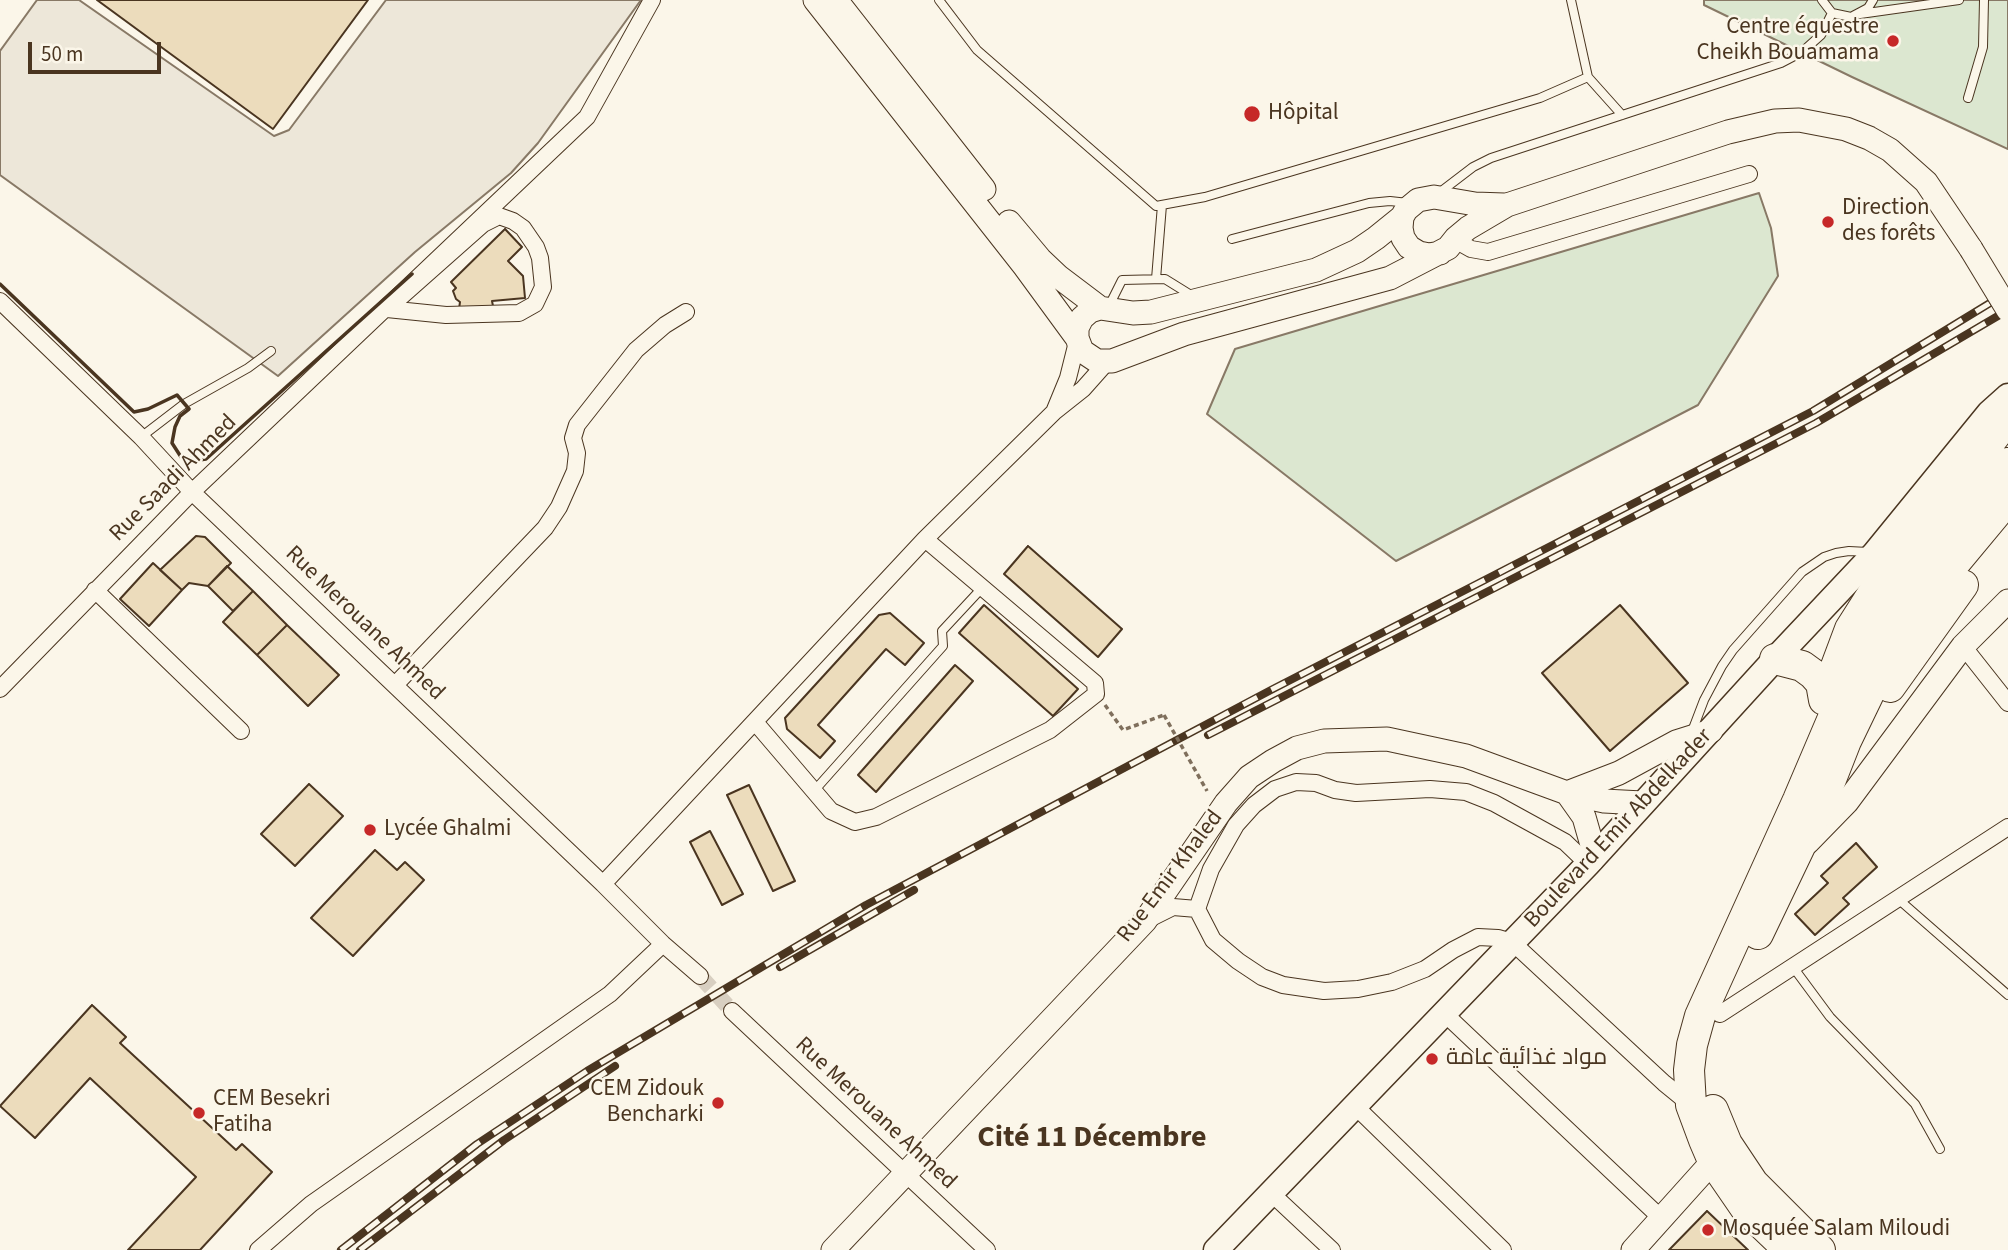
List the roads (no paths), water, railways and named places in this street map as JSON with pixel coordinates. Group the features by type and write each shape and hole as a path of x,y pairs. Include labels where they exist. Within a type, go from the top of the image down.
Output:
{"highway":[{"path":"1816,756 1824,700 1850,629 1885,574 2008,419"},
{"path":"1788,1250 1745,1209 1713,1161 1690,1105 1689,1070 1700,1016 1853,671 1880,622 1904,586 2008,463"},
{"path":"1820,1250 1753,1183 1727,1144 1712,1108 1708,1078 1712,1038 1720,1014 1826,792 1846,741 1888,654 1935,587 2008,499"},
{"path":"1826,792 1898,675 1941,613 2008,527"},
{"path":"1775,659 1802,666 1813,674 1821,683 1824,700"}],"main road":[{"name":"Boulevard Emir Abdelkader","path":"1216,1250 1590,862 1701,733 1874,554 1989,413 2008,396"}],"street":[{"path":"387,309 587,117 652,0"},
{"path":"815,0 1025,267 1089,358 1113,359 1195,331 1372,285 1407,271 1450,244 1480,220 1507,205 1751,125 1775,121 1799,120 1846,129 1890,150 1926,182 2008,310"},
{"path":"603,884 925,539 1130,341 1128,324 1059,277 1023,239 836,0"},
{"path":"1450,244 1488,252 1749,174"},
{"path":"1054,412 1068,378 1077,340 1077,328 1082,318 1090,312 1108,309 1151,312 1316,270 1357,251 1418,200 1438,199 1507,205"},
{"path":"1407,210 1401,228 1403,238 1409,247 1429,255 1450,244 1458,229 1455,212 1438,199"},
{"name":"Rue Saadi Ahmed","path":"0,689 95,590 288,398 387,309 483,224 499,216 513,221 523,229 540,258 543,278 540,296 528,310 519,313 446,315 387,309"},
{"name":"Rue Merouane Ahmed","path":"0,301 141,437 192,492 663,944 701,976"},
{"path":"394,685 545,528 559,507 575,471 578,453 573,438 577,425 636,350 686,312"},
{"path":"755,722 831,811 855,822 876,817 1050,730 1096,694 1096,683 925,539"},
{"path":"95,590 241,730"},
{"path":"1796,854 1847,802 1963,646 2008,601"},
{"path":"1963,646 2008,703"},
{"path":"1590,862 1592,845 1584,817 1567,793 1619,773 1701,733"},
{"name":"Rue Emir Khaled","path":"833,1250 1145,921 1234,794 1250,777 1297,748 1324,741 1387,739 1466,756 1567,793 1604,801 1642,803"},
{"path":"1590,862 1554,836 1494,803 1466,792 1430,789 1356,793 1315,783 1296,782 1275,789 1254,805 1237,825 1211,869 1197,909 1213,940 1246,967 1283,985 1324,990 1358,989 1392,982 1424,969 1478,937 1498,937 1512,942 1690,1105"},
{"path":"1720,1014 2008,827"},
{"path":"1145,921 1173,907 1197,909"},
{"path":"258,1250 311,1204 610,993 663,944"},
{"name":"Rue Merouane Ahmed","path":"732,1011 987,1250"},
{"path":"1445,1014 1662,1219"},
{"path":"1354,1105 1503,1250"},
{"path":"1633,1250 1713,1161"},
{"path":"1271,1193 1332,1250"}],"lane":[{"path":"939,0 977,50 1156,206 1205,197 1540,99 1588,77"},
{"path":"1571,0 1588,77 1622,115"},
{"path":"1822,0 1832,13 1851,17 1920,4 1944,4 1959,0"},
{"path":"1860,14 1873,0"},
{"path":"1910,0 1920,4"},
{"path":"1968,98 1983,47 1984,0"},
{"path":"1438,199 1482,162 1781,63 1802,52 1821,36 1832,13"},
{"path":"1232,239 1369,203 1390,201 1407,210"},
{"path":"1156,279 1162,205"},
{"path":"1108,309 1122,280 1165,279 1199,300"},
{"path":"141,437 184,404 271,351"},
{"path":"1701,733 1704,700 1722,666 1780,594 1812,564 1836,553 1849,551 1874,554"},
{"path":"814,791 943,646 942,631 982,588"},
{"path":"1896,898 2008,995"},
{"path":"1793,967 1830,1017 1915,1104 1940,1149"}],"tunnel":[{"path":"700,976 732,1011"}],"railway":[{"path":"341,1250 477,1144 587,1071 866,905 1271,690 1813,411 2008,292"},
{"path":"1208,735 1816,423 2008,310"},
{"path":"780,967 914,890"},
{"path":"360,1250 504,1140 615,1066"}],"place":[{"name":"Centre équestre Cheikh Bouamama","path":"1893,41"},
{"name":"Hôpital","path":"1252,114"},
{"name":"Direction des forêts","path":"1828,222"},
{"name":"Lycée Ghalmi","path":"370,830"},
{"name":"مواد غذائية عامة","path":"1432,1059"},
{"name":"CEM Zidouk Bencharki","path":"718,1103"},
{"name":"CEM Besekri Fatiha","path":"199,1113"},
{"name":"Mosquée Salam Miloudi","path":"1708,1230"}],"district":[{"name":"Cité 11 Décembre","path":"1092,1139"}]}
